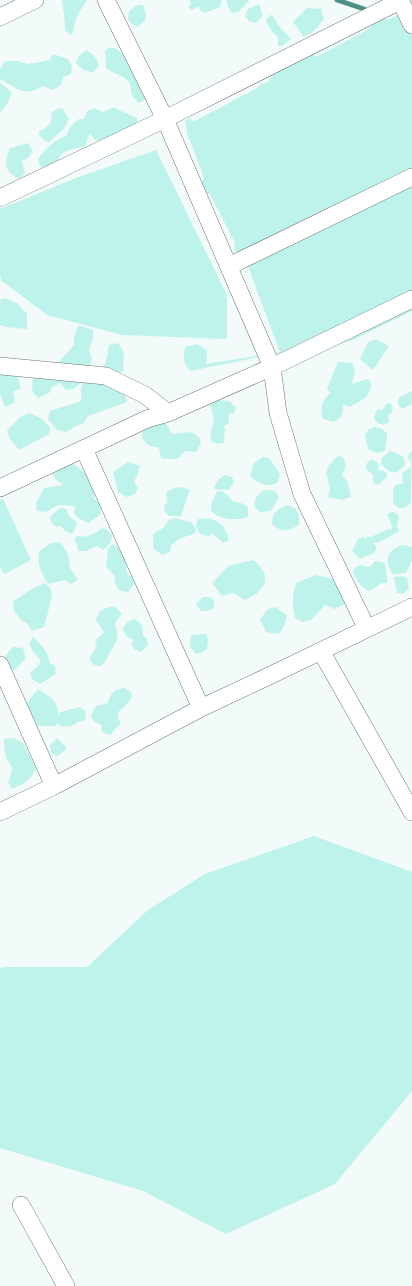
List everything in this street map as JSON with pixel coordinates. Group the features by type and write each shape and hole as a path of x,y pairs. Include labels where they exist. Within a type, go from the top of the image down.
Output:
{"street":[{"path":"0,17 35,0"},
{"path":"106,0 165,119 272,367 278,414 302,494 367,629"},
{"path":"0,198 165,119 401,0 412,25"},
{"path":"229,266 412,177"},
{"path":"0,488 147,419 168,413 272,367 412,299"},
{"path":"0,366 106,376 145,395 168,413"},
{"path":"84,449 201,708"},
{"path":"0,812 54,786 201,708 412,606"},
{"path":"321,651 412,812"},
{"path":"0,665 54,786"},
{"path":"21,1205 66,1286"}],"green space":[{"path":"62,0 87,0 76,20 73,33 70,35 65,30"},
{"path":"190,0 222,0 220,7 205,13 200,10 199,6 192,10 188,7 191,4"},
{"path":"226,0 249,1 238,12 232,13"},
{"path":"409,0 412,0 412,311 351,341 280,353 190,371 184,360 185,347 198,344 207,351 206,364 280,352 247,264 234,249 235,243 210,194 206,194 200,185 204,178 188,138 185,121 190,118 193,122 257,88 261,84 265,84 272,76 278,61 312,51 316,57 369,29 373,22 383,17 386,20 408,11"},
{"path":"259,4 263,16 256,23 249,21 245,16 248,9"},
{"path":"137,5 143,5 146,14 145,21 138,27 132,24 128,19 129,11"},
{"path":"307,8 321,9 324,19 314,31 304,37 293,22"},
{"path":"269,15 273,16 279,26 291,39 282,46 278,46 278,37 272,32 266,21"},
{"path":"109,48 115,48 121,53 124,51 146,93 145,100 138,103 132,96 128,81 106,68 105,51"},
{"path":"86,50 94,56 99,65 94,72 84,70 76,63 79,56"},
{"path":"53,54 68,59 72,65 71,74 63,77 61,85 53,90 43,86 31,91 21,90 0,79 0,69 5,61 18,61 28,64 50,60"},
{"path":"0,82 12,93 7,104 0,113"},
{"path":"114,107 137,118 138,129 107,143 95,140 90,133 85,146 69,150 60,155 56,170 47,171 40,166 38,159 44,151 50,145 66,136 70,127 79,119 84,119 87,111 95,108 103,112"},
{"path":"62,108 69,119 67,123 61,132 49,142 45,141 39,135 39,131 51,123 52,112"},
{"path":"28,143 33,152 28,158 22,161 25,173 19,179 10,173 6,166 6,158 10,148"},
{"path":"156,150 227,295 227,339 122,335 47,315 2,281 0,275 0,209 76,178"},
{"path":"5,298 18,304 27,314 27,329 0,325 0,300"},
{"path":"78,326 93,330 93,339 89,350 92,360 88,368 79,376 81,383 74,389 66,390 60,383 52,387 49,393 38,398 32,391 33,376 58,363 74,345 74,337"},
{"path":"376,339 389,346 373,370 360,359 368,342"},
{"path":"118,343 124,352 123,372 113,372 103,369 109,345"},
{"path":"338,362 352,363 355,370 352,384 368,379 371,383 371,388 365,398 350,407 343,404 342,414 339,419 334,422 323,419 321,408 329,394 331,394 327,388"},
{"path":"0,369 15,374 21,389 13,391 15,402 5,407 0,394"},
{"path":"93,377 124,392 127,402 88,416 84,423 66,432 57,430 48,419 50,411 81,401 81,389 83,382"},
{"path":"412,391 412,404 402,409 398,403 399,397"},
{"path":"216,400 229,401 236,407 234,413 229,414 229,423 224,426 224,443 217,444 212,442 210,435 214,420 210,404"},
{"path":"390,403 393,407 391,414 388,415 389,422 383,425 377,423 374,418 376,411 379,409 381,411 387,404"},
{"path":"30,413 40,418 50,427 49,434 19,450 10,439 7,430 22,416"},
{"path":"161,421 167,425 172,434 191,432 199,437 201,443 196,452 184,451 180,457 174,459 161,458 159,448 148,445 142,438 143,428"},
{"path":"374,427 381,428 387,433 385,451 376,453 368,449 365,435 368,430"},
{"path":"390,451 399,454 403,457 405,462 405,465 397,472 390,472 381,464 382,458"},
{"path":"412,451 411,502 405,508 398,508 393,502 393,489 397,484 403,484 402,473 411,467 411,462 408,458"},
{"path":"339,455 344,459 346,466 342,475 348,483 351,497 342,500 328,497 330,488 326,473 329,465"},
{"path":"263,457 269,458 280,474 278,482 274,484 263,485 250,476 254,463"},
{"path":"372,459 378,463 379,471 382,470 387,473 386,478 378,485 373,483 373,475 366,469 366,464"},
{"path":"71,462 85,473 94,487 94,498 101,506 101,514 88,523 78,518 74,513 75,506 58,505 46,512 37,511 36,503 44,488 64,485 56,480 52,473 56,468"},
{"path":"128,462 140,466 134,481 138,488 135,494 126,497 118,492 113,472"},
{"path":"225,475 232,477 234,482 229,490 213,489 218,480"},
{"path":"178,487 190,489 181,516 169,516 165,512 164,506 167,502 166,493"},
{"path":"264,490 275,491 279,498 271,511 260,512 254,506 256,497"},
{"path":"217,491 226,494 232,501 247,506 248,517 228,519 211,511 211,504"},
{"path":"3,499 31,560 4,574 0,566 0,500"},
{"path":"287,505 295,508 299,515 299,525 288,530 282,530 272,524 272,520 274,514 280,508"},
{"path":"60,508 67,509 68,515 77,523 72,534 65,531 61,526 57,527 52,524 50,517"},
{"path":"392,512 397,513 399,518 397,526 399,531 380,542 373,543 377,548 374,553 360,559 352,551 358,539 363,537 367,539 367,536 371,537 388,529 391,530 392,526 387,514"},
{"path":"174,518 191,522 196,529 195,533 179,539 171,545 170,552 162,555 153,548 153,535 162,529 169,520"},
{"path":"209,518 223,526 229,541 223,543 212,533 209,537 200,534 196,527 198,519"},
{"path":"102,528 106,529 112,535 111,542 104,550 97,546 86,551 78,551 77,544 74,539 78,536 91,535"},
{"path":"60,542 68,554 70,568 78,580 71,584 64,580 48,584 39,565 39,551 51,543"},
{"path":"112,544 122,552 127,573 136,581 128,592 120,591 115,584 114,575 106,567 108,549"},
{"path":"402,545 412,547 412,560 406,573 393,574 388,565 388,556 393,550"},
{"path":"253,560 264,572 265,583 262,588 245,600 233,593 222,596 212,583 228,566"},
{"path":"375,561 385,563 387,583 382,583 369,591 359,583 353,572 355,568 360,565 370,567"},
{"path":"316,575 338,580 345,604 334,609 325,605 311,620 303,622 295,618 293,609 293,596 296,583"},
{"path":"403,576 407,578 409,589 403,594 397,593 394,577"},
{"path":"44,583 50,588 52,594 48,614 44,627 32,631 27,623 21,620 14,611 13,602 28,591"},
{"path":"203,597 211,597 214,601 214,608 208,611 201,611 196,604"},
{"path":"114,606 122,613 115,624 118,635 117,640 103,664 101,666 94,665 89,659 97,645 95,641 104,632 96,620 97,616 102,610"},
{"path":"276,607 287,616 284,626 279,634 266,632 260,619 268,609"},
{"path":"134,619 140,623 143,635 147,639 148,645 141,652 135,650 132,645 133,639 127,637 123,629 128,622"},
{"path":"206,634 208,639 207,649 196,654 190,646 191,635"},
{"path":"33,637 44,648 50,663 55,666 56,674 40,684 32,679 30,673 41,661 32,650 29,643"},
{"path":"13,647 23,648 26,658 15,670 7,668 4,662 6,655"},
{"path":"125,688 132,693 128,703 119,711 118,718 121,723 110,735 102,732 101,725 93,721 91,715 96,706 108,703 110,696 114,692 118,689"},
{"path":"38,689 55,703 57,706 58,716 60,712 80,707 86,712 85,720 72,726 61,727 57,723 56,726 35,726 25,705"},
{"path":"14,738 23,743 36,768 29,779 12,789 8,782 11,776 12,768 6,757 4,739"},
{"path":"57,738 67,748 58,756 51,754 50,745"},
{"path":"314,836 412,872 412,1091 335,1184 226,1234 143,1191 0,1148 0,968 87,967 148,910 205,874"}],"waterway":[{"path":"337,0 364,9"}]}
